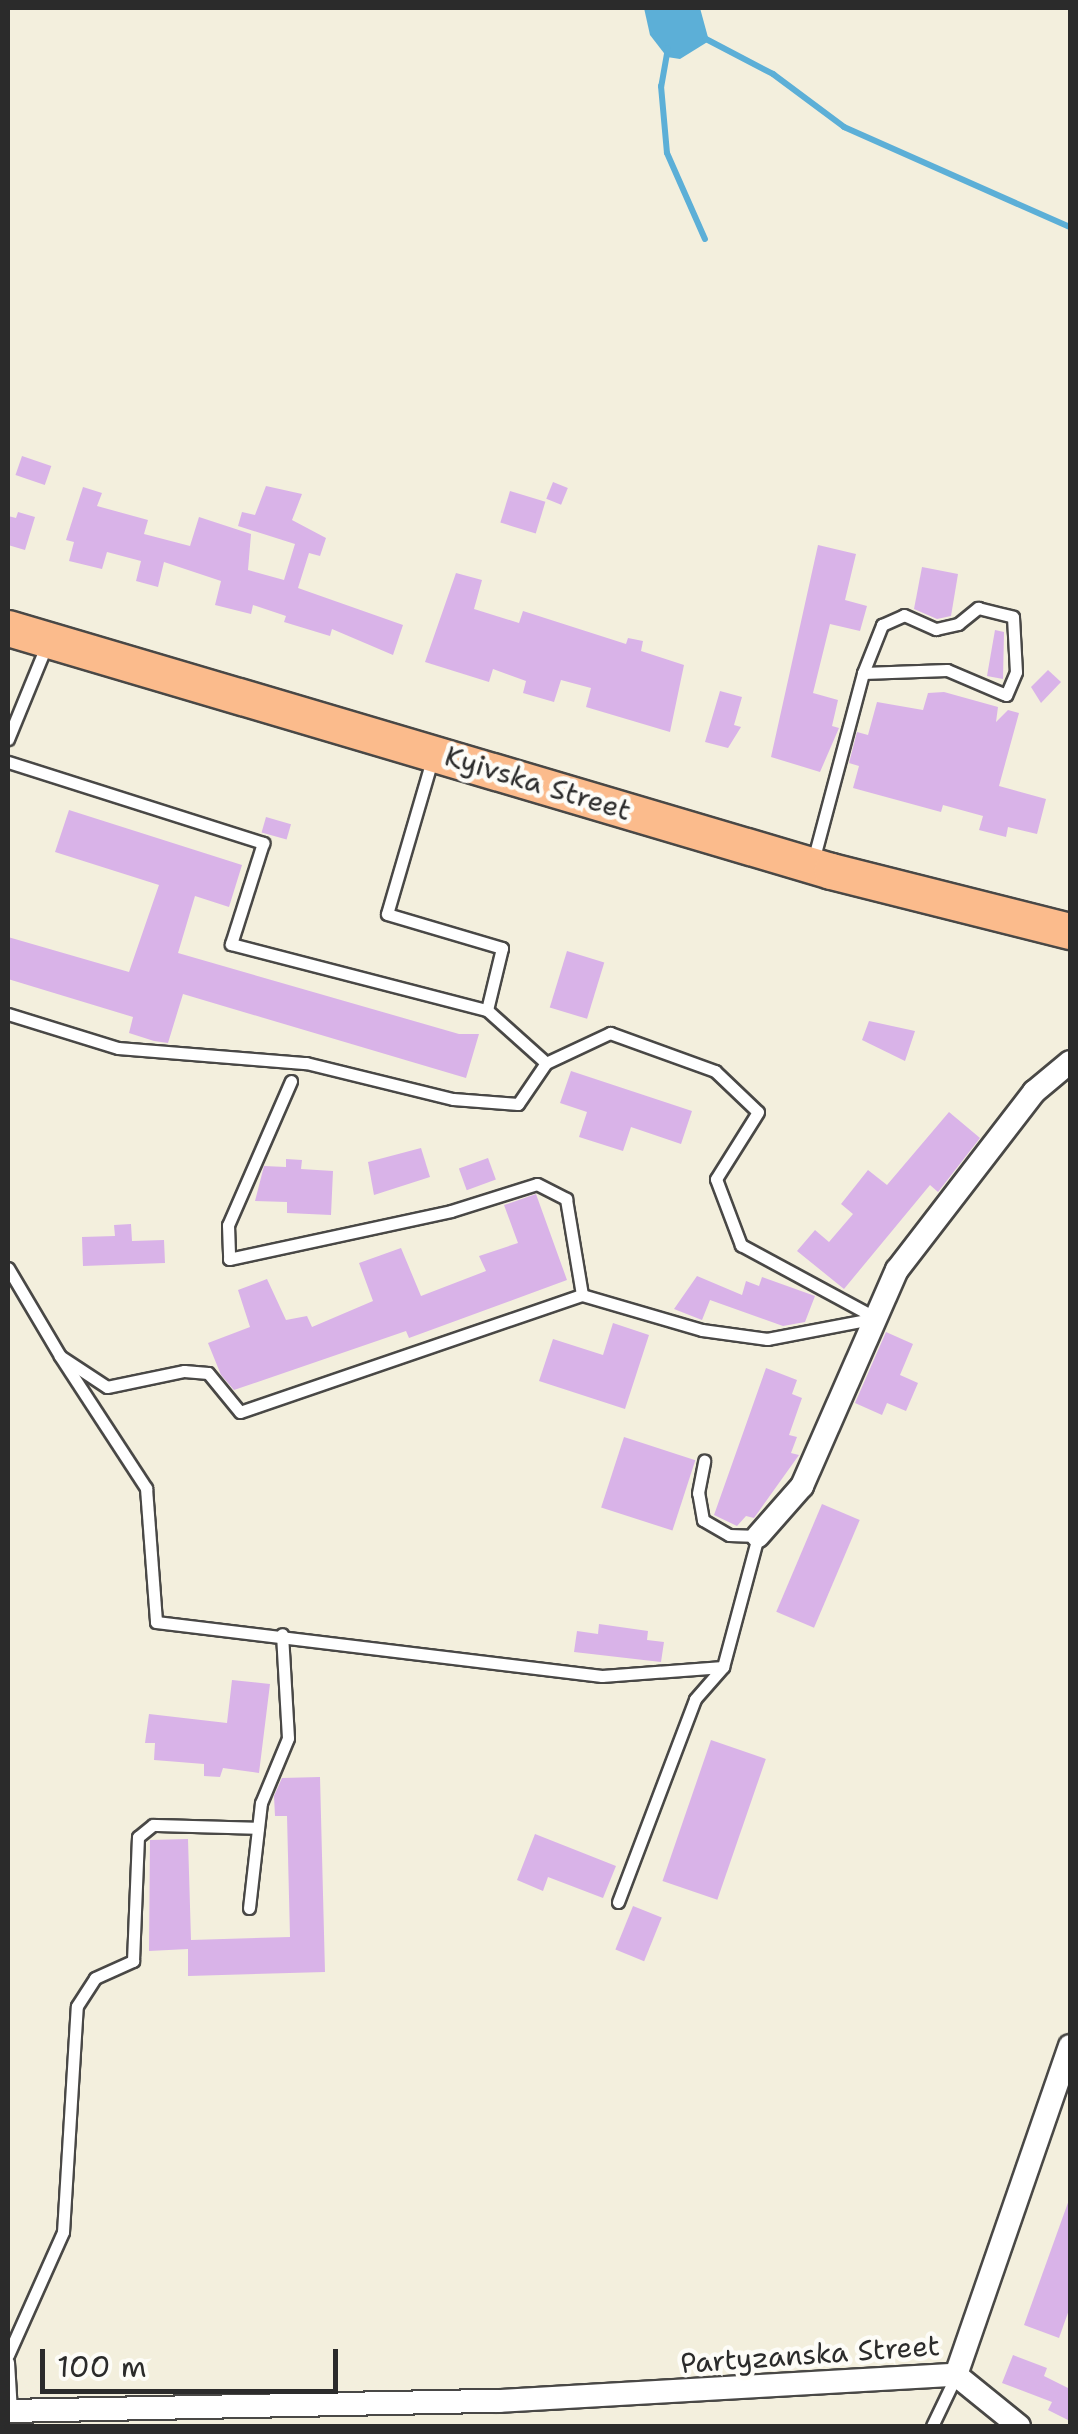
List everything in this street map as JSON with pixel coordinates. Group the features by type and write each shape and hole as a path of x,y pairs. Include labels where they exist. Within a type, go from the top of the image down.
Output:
{"main road":[{"name":"Kyivska Street","path":"8,628 811,865 1070,931"}],"street":[{"path":"758,1536 802,1486 897,1270 1034,1092 1070,1062"},
{"name":"Partyzanska Street","path":"9,2411 498,2401 956,2375 1070,2046"},
{"path":"956,2375 1019,2426"}],"lane":[{"path":"811,865 863,673 882,625 904,615 936,630 958,624 978,608 1013,618 1016,672 1006,695 947,670 863,673"},
{"path":"8,739 49,640"},
{"path":"435,751 387,914 502,948 486,1010"},
{"path":"8,762 263,844 231,944 486,1010 546,1063"},
{"path":"8,1014 118,1048 306,1063 453,1100 518,1104 546,1063 610,1032 715,1071 758,1112 716,1179 741,1245 876,1318"},
{"path":"291,1081 228,1225 229,1260 450,1211 536,1184 566,1198 582,1295"},
{"path":"8,1268 146,1488 156,1622 282,1634 602,1676 723,1667"},
{"path":"60,1356 107,1387 184,1371 208,1373 240,1412 582,1295 702,1330 767,1339 876,1318"},
{"path":"618,1902 695,1700 723,1667 758,1536 729,1535 703,1520 698,1493 704,1461"},
{"path":"250,1908 260,1803 288,1738 282,1634"},
{"path":"9,2411 8,2359 62,2232 77,2006 94,1978 133,1961 138,1837 153,1825 258,1828"},
{"path":"932,2426 956,2375"}],"water":[{"path":"644,8 700,8 709,41 680,59 667,57 650,35"}],"building":[{"path":"22,456 51,466 45,485 15,475"},
{"path":"553,482 568,488 561,505 546,499"},
{"path":"266,486 302,494 292,520 326,538 320,556 309,553 298,588 403,625 393,655 332,629 330,636 284,622 286,616 253,605 251,614 215,605 221,581 164,562 158,587 136,581 141,561 107,552 102,569 69,561 74,542 66,540 83,487 102,493 97,506 148,520 144,534 190,546 199,517 251,534 248,570 284,580 295,544 238,526 242,512 255,515"},
{"path":"510,491 545,502 536,533 500,523"},
{"path":"18,512 35,517 25,550 8,545 8,516 16,518"},
{"path":"818,545 856,554 845,600 867,606 860,631 830,624 813,693 838,700 832,726 839,728 820,772 771,757"},
{"path":"922,567 958,574 951,616 937,619 914,609"},
{"path":"456,573 482,580 474,609 519,623 523,611 626,644 628,638 643,641 641,651 684,665 670,732 586,707 591,688 561,680 554,702 523,693 526,681 493,669 489,682 425,662"},
{"path":"995,630 1004,632 1003,679 987,676"},
{"path":"1048,670 1061,682 1041,703 1031,687"},
{"path":"720,691 742,697 734,725 741,727 728,748 705,742"},
{"path":"944,692 998,707 996,722 1008,710 1019,713 999,786 1046,799 1037,834 1008,827 1006,837 979,830 983,816 943,805 941,812 853,788 859,766 849,763 857,732 868,735 877,702 923,710 928,693"},
{"path":"69,810 242,865 229,907 195,896 178,953 459,1034 479,1034 466,1078 183,994 168,1043 154,1041 129,1033 133,1017 8,979 8,937 129,972 159,885 55,852"},
{"path":"266,817 291,824 287,840 262,832"},
{"path":"567,951 604,962 587,1019 550,1007"},
{"path":"869,1021 915,1031 905,1061 862,1040"},
{"path":"571,1071 692,1111 681,1144 631,1127 623,1151 579,1137 587,1112 560,1103"},
{"path":"949,1112 980,1138 938,1192 930,1185 844,1289 797,1251 815,1230 829,1242 853,1214 841,1204 868,1170 887,1185"},
{"path":"421,1148 430,1177 374,1195 368,1162"},
{"path":"488,1158 496,1180 467,1190 459,1169"},
{"path":"286,1159 302,1160 301,1169 333,1171 331,1215 287,1213 287,1202 255,1201 264,1166 286,1167"},
{"path":"536,1194 567,1280 409,1338 406,1331 234,1390 221,1375 208,1343 250,1327 238,1290 267,1279 286,1320 307,1316 312,1327 373,1301 359,1263 401,1248 421,1296 486,1271 479,1256 518,1243 504,1205"},
{"path":"131,1224 132,1241 164,1240 165,1263 83,1266 82,1237 115,1236 114,1225"},
{"path":"697,1276 742,1295 746,1281 759,1286 762,1277 815,1296 805,1322 783,1326 710,1300 702,1320 674,1309"},
{"path":"613,1323 649,1335 625,1409 539,1381 553,1339 603,1355"},
{"path":"886,1332 913,1344 900,1375 918,1383 906,1411 887,1403 882,1415 855,1403"},
{"path":"766,1368 797,1380 792,1394 802,1398 789,1435 797,1437 791,1453 799,1455 754,1518 746,1516 737,1526 714,1515"},
{"path":"624,1437 695,1460 672,1531 601,1507"},
{"path":"822,1504 860,1520 814,1628 776,1612"},
{"path":"599,1624 648,1631 647,1640 664,1642 661,1662 574,1652 577,1631 598,1634"},
{"path":"232,1680 270,1684 259,1773 223,1768 220,1777 204,1776 204,1764 154,1760 155,1743 145,1743 149,1714 227,1723"},
{"path":"711,1740 766,1759 717,1900 662,1881"},
{"path":"320,1777 325,1972 188,1976 188,1949 149,1951 150,1840 188,1839 191,1940 290,1937 287,1816 275,1816 274,1796 282,1778"},
{"path":"535,1834 616,1866 603,1898 548,1877 543,1891 517,1880"},
{"path":"633,1906 662,1918 644,1961 615,1950"},
{"path":"1070,2197 1070,2307 1059,2338 1024,2325"},
{"path":"1013,2355 1047,2368 1044,2376 1070,2389 1070,2421 1048,2410 1052,2402 1002,2383"}],"waterway":[{"path":"706,39 773,74 844,127 1070,227"},
{"path":"668,48 661,86 667,153 705,239"}]}
